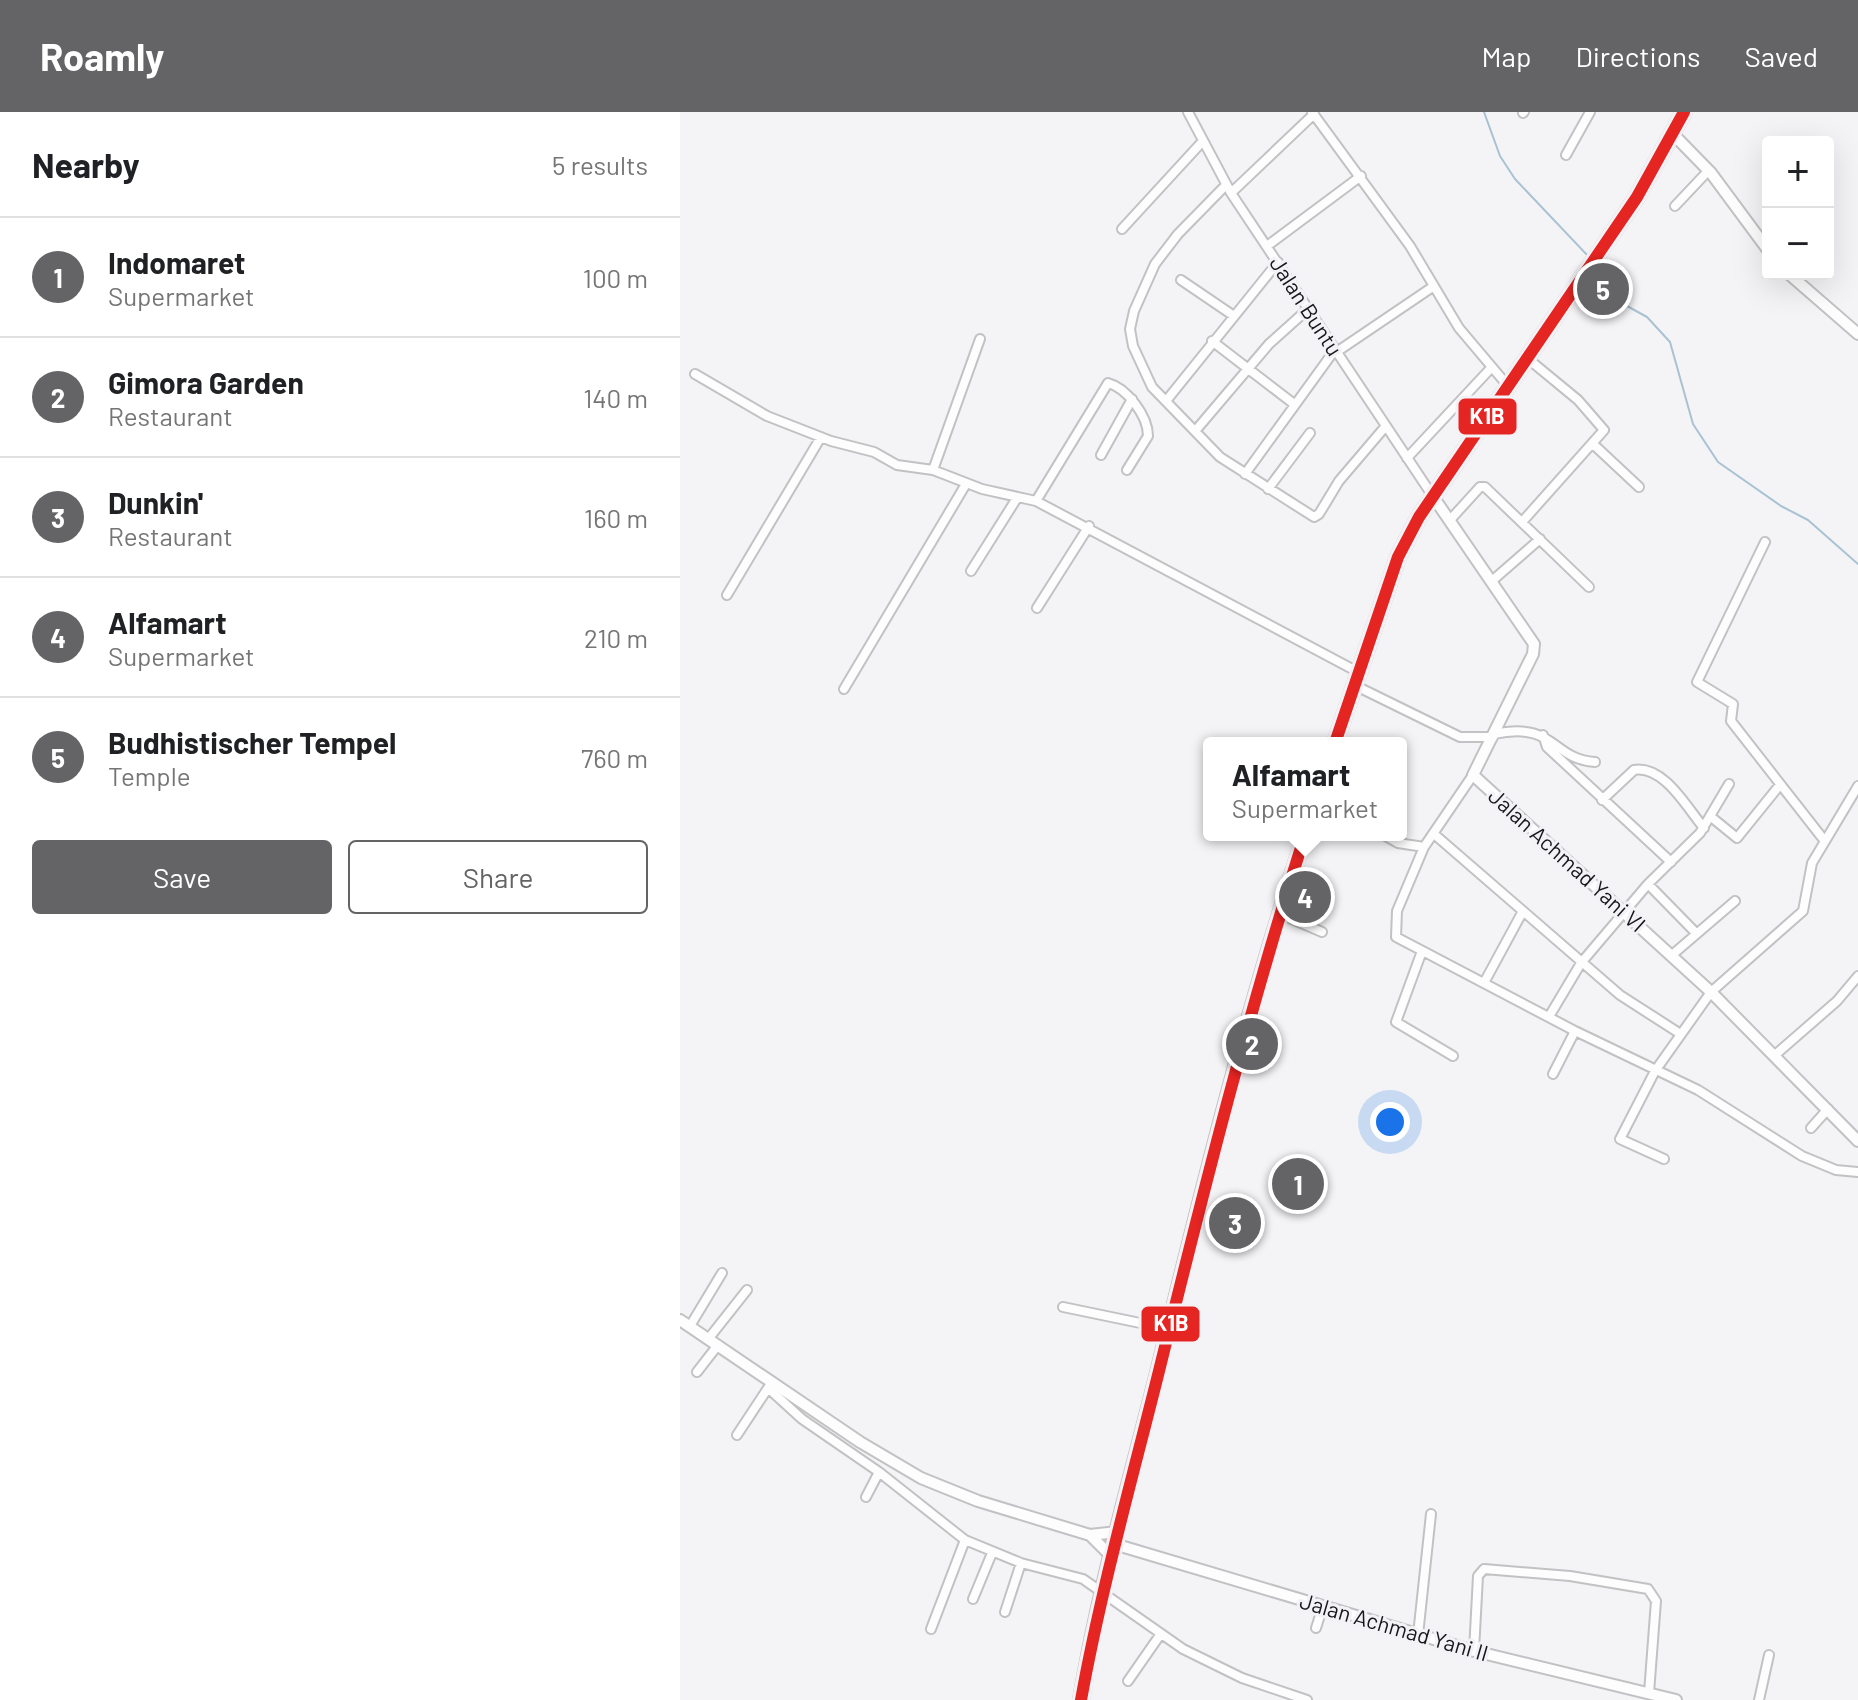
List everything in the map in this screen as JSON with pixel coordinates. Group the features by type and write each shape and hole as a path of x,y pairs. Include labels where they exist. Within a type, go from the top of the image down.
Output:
{"highway":[{"path":"1337,737 1398,557 1432,495 1597,256 1684,112"},
{"path":"1081,1700 1114,1544 1245,1022 1303,841"}],"street":[{"name":"Jalan Buntu","path":"1188,112 1229,189 1432,495"},
{"path":"1566,155 1590,112"},
{"path":"1385,427 1339,481 1318,517 1220,457 1152,387 1133,346 1130,329 1134,311 1163,251 1313,113 1361,176 1459,328 1508,386"},
{"path":"1673,134 1709,170 1762,242"},
{"path":"1122,229 1202,142"},
{"path":"1675,206 1709,170"},
{"path":"1267,246 1361,176"},
{"path":"1166,401 1278,262"},
{"path":"1181,280 1234,316"},
{"path":"1796,280 1858,334"},
{"path":"1245,474 1335,352 1434,286"},
{"path":"1196,430 1269,344 1308,309"},
{"path":"933,470 980,339"},
{"path":"1212,341 1294,404"},
{"path":"1522,522 1603,432 1603,426 1527,358"},
{"path":"1407,458 1491,368"},
{"path":"695,374 767,416 821,437 874,452 897,465 933,470 966,484 1036,501 1089,526 1454,734 1492,739 1514,730 1544,738 1576,758 1595,762"},
{"path":"1036,501 1106,384 1113,383 1132,399 1148,433 1127,470"},
{"path":"1101,455 1132,399"},
{"path":"1268,489 1310,433"},
{"path":"727,595 821,437"},
{"path":"1593,444 1639,487"},
{"path":"844,689 966,484"},
{"path":"1450,520 1483,486 1589,587"},
{"name":"Jalan Achmad Yani VI","path":"1432,495 1534,644 1533,654 1473,775 1625,910 1775,1055 1858,1141"},
{"path":"971,571 1017,498"},
{"path":"1037,608 1089,526"},
{"path":"1493,580 1540,539"},
{"path":"1765,542 1697,682 1733,704 1730,719 1779,786 1824,840"},
{"path":"1544,738 1602,800 1671,862"},
{"path":"1602,800 1634,770 1647,770 1669,786 1704,828"},
{"path":"1473,775 1424,847 1394,924 1396,937 1550,1015 1575,1031 1698,1090 1810,1160 1836,1170 1858,1172"},
{"path":"1550,1015 1581,963 1648,884 1704,828 1729,784"},
{"path":"1710,816 1737,838 1779,786"},
{"path":"1664,1159 1620,1139 1655,1071 1711,992 1736,966 1800,915 1809,871 1824,840 1858,786"},
{"path":"1434,834 1620,995 1679,1033"},
{"path":"1398,841 1424,847"},
{"path":"1648,884 1696,933"},
{"path":"1672,955 1735,901"},
{"path":"1485,981 1523,911"},
{"path":"1279,914 1322,932"},
{"path":"1422,951 1396,1022 1453,1056"},
{"path":"1775,1055 1837,1001 1858,976"},
{"path":"1553,1074 1575,1031"},
{"path":"1811,1128 1828,1109"},
{"path":"722,1273 685,1323 770,1384 921,1478 950,1491 1114,1544"},
{"path":"697,1372 747,1290"},
{"path":"1063,1307 1169,1329"},
{"path":"737,1435 770,1384"},
{"path":"770,1384 791,1410 879,1472 965,1540 1021,1563 1071,1575 1104,1593 1160,1635 1242,1678 1307,1700"},
{"path":"844,1448 852,1437"},
{"path":"866,1497 879,1472"},
{"path":"1418,1635 1431,1514"},
{"path":"1090,1535 1114,1544"},
{"path":"931,1629 965,1540"},
{"name":"Jalan Achmad Yani II","path":"1114,1544 1474,1651 1676,1700"},
{"path":"973,1599 992,1553"},
{"path":"1005,1612 1021,1563"},
{"path":"1474,1651 1481,1570 1570,1576 1648,1589 1656,1601 1649,1693"},
{"path":"1316,1628 1323,1606"},
{"path":"1128,1681 1160,1635"},
{"path":"1759,1700 1769,1655"}],"waterway":[{"path":"1484,112 1500,156 1515,179 1589,257"},
{"path":"1597,269 1618,301 1647,317 1670,342 1693,424 1718,462 1781,506 1808,520 1858,564"}],"transit line":[{"name":"K1B","path":"1337,737 1398,557 1419,517 1637,197 1684,112"},
{"name":"K1B","path":"1081,1700 1107,1577 1209,1171 1264,969 1303,841"}],"place":[{"name":"Budhistischer Tempel","path":"1603,289"},
{"name":"Alfamart","path":"1305,897"},
{"name":"Gimora Garden","path":"1252,1044"},
{"name":"Indomaret","path":"1298,1184"},
{"name":"Dunkin'","path":"1235,1223"}]}
